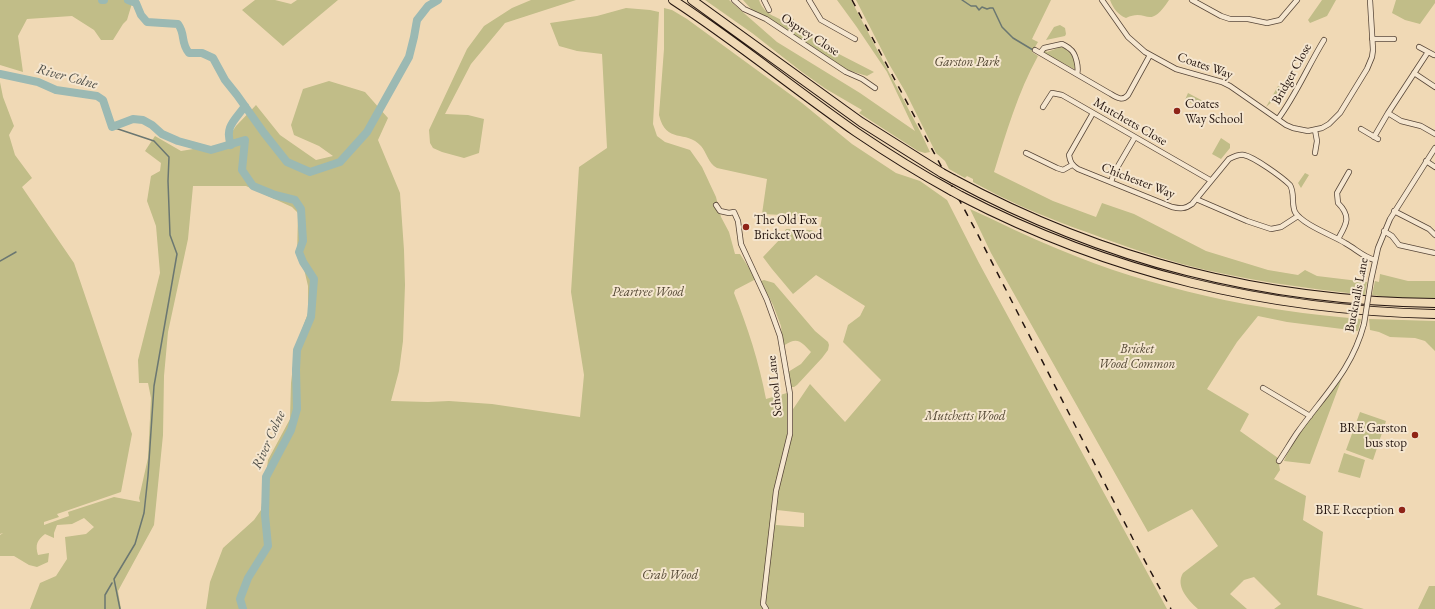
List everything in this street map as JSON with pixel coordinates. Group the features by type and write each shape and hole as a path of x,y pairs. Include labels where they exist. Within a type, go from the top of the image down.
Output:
{"highway":[{"path":"672,0 856,132 896,158 962,196 1014,222 1103,257 1147,271 1238,294 1325,308 1435,314"},
{"path":"692,0 861,122 942,173 998,202 1062,230 1128,254 1194,273 1263,288 1375,302 1435,303"}],"street":[{"name":"Osprey Close","path":"734,0 744,10 766,19 846,72 862,79 875,88"},
{"path":"764,0 769,10"},
{"path":"809,0 821,20 855,40"},
{"name":"Coates Way","path":"1102,0 1128,37 1150,55 1176,69 1222,82 1230,86 1293,128 1308,131 1315,130"},
{"path":"1192,0 1221,16 1230,19 1248,19 1267,23 1280,20 1297,0"},
{"path":"1315,153 1318,141 1315,130 1329,124 1340,113 1369,65 1373,50 1370,0"},
{"path":"1372,40 1394,38"},
{"name":"Bridger Close","path":"1278,119 1293,98 1307,69 1324,40"},
{"path":"1077,74 1078,68 1072,50 1062,44 1037,51 1118,98 1124,98 1128,95 1150,55"},
{"path":"1419,47 1434,56"},
{"path":"1361,129 1376,138 1388,113 1428,52"},
{"path":"1414,73 1435,88"},
{"name":"Mutchetts Close","path":"1043,107 1052,94 1058,94 1210,180"},
{"path":"1026,153 1063,170 1072,165 1070,161 1070,152 1093,113"},
{"path":"1388,113 1401,121 1421,126 1435,134"},
{"path":"1111,182 1114,173 1135,137"},
{"name":"Bucknalls Lane","path":"1279,461 1297,433 1344,371 1357,344 1364,324 1375,260 1384,231 1394,211 1435,148"},
{"name":"Chichester Way","path":"1072,165 1086,173 1172,207 1181,209 1186,208 1196,199 1210,180 1229,159 1240,155 1249,157 1290,185 1293,189 1294,208 1298,216"},
{"path":"1426,161 1435,167"},
{"path":"1338,239 1345,227 1347,219 1346,213 1338,204 1337,193 1349,172"},
{"path":"1196,199 1271,229 1280,227 1298,216 1305,222 1355,249 1365,257 1375,260"},
{"name":"School Lane","path":"716,205 720,211 729,213 734,212 738,221 741,244 767,300 780,336 790,394 790,434 776,491 763,604 766,609"},
{"path":"1394,211 1429,229 1435,235"},
{"path":"1384,231 1392,236 1398,245 1435,253"},
{"path":"1263,388 1310,416"}],"green space":[{"path":"0,0 133,0 127,20 113,40 101,40 94,30 72,16 27,19 18,36 23,72 0,65"},
{"path":"255,0 275,0 291,4 297,0 338,0 283,46 242,10"},
{"path":"531,0 576,0 505,23 471,64 445,114 468,115 484,119 479,153 464,158 433,148 430,143 429,130 467,49 484,26 512,8"},
{"path":"705,0 729,0 777,42 860,93 915,131 887,72 837,0 851,0 930,152 925,153 918,151 859,113 862,110 826,89 752,33"},
{"path":"743,0 759,0 766,11 785,22 793,18 799,29 837,53 874,72 867,76 847,70 754,12"},
{"name":"Garston Park","path":"856,0 1051,0 1032,39 1038,42 1032,52 1038,56 1018,98 994,172 1053,201 1096,217 1102,203 1134,214 1206,251 1268,270 1298,275 1305,270 1317,276 1367,282 1365,295 1250,279 1205,270 1142,252 1062,223 1010,201 973,182 973,179 967,176 965,178 949,169 945,161 936,153 906,93 889,64"},
{"path":"1110,0 1169,0 1157,15 1148,17 1133,15 1126,18 1116,11"},
{"path":"1322,0 1336,0 1327,16 1310,23 1308,20"},
{"path":"1396,0 1435,0 1435,3 1420,24 1405,20 1392,13"},
{"path":"626,8 659,12 653,124 657,136 665,142 690,150 702,167 716,197 721,217 729,232 735,254 740,254 756,279 735,290 734,293 753,345 766,399 787,393 787,418 810,384 845,422 881,380 843,342 848,325 860,316 865,306 816,275 793,294 763,257 781,238 786,229 811,230 819,233 822,217 762,214 767,179 717,168 710,161 701,146 695,141 671,134 666,130 659,115 664,49 664,8 672,10 687,19 802,103 852,144 896,173 920,181 947,200 979,263 1167,609 206,609 210,582 223,548 254,520 261,510 268,460 290,419 291,383 295,349 308,313 308,286 304,269 297,257 298,213 292,207 246,186 193,186 188,239 168,332 164,376 163,435 154,525 118,591 121,609 30,609 40,583 56,576 67,559 65,537 86,534 94,527 84,518 72,524 57,525 54,538 45,534 38,541 38,555 49,553 48,562 37,567 29,565 14,556 0,556 0,535 3,533 0,534 0,82 3,97 14,126 9,135 15,155 32,178 22,187 74,263 132,434 121,492 57,514 59,517 44,522 44,525 69,516 68,512 114,497 140,502 139,498 148,458 151,398 148,383 139,383 138,360 160,273 156,226 147,201 151,176 160,171 161,163 145,151 155,136 181,151 224,144 236,126 256,105 280,135 316,160 333,156 319,146 294,135 291,125 303,89 329,81 365,92 388,118 378,140 400,193 405,285 403,341 399,371 391,401 449,401 492,404 580,417 584,375 571,292 579,167 607,148 602,54 577,51 559,46 550,23 597,16","holes":["777,510 804,513 804,527 776,525"]},
{"path":"1060,25 1065,28 1065,36 1046,40 1054,27"},
{"path":"1061,47 1068,50 1072,56 1076,70 1043,52 1045,50 1047,52"},
{"path":"1278,86 1286,90 1266,107"},
{"path":"1188,93 1203,101 1199,107 1185,100"},
{"path":"1221,138 1230,144 1230,148 1221,159 1212,154"},
{"path":"1305,173 1309,175 1301,188 1298,183"},
{"name":"Bricket Wood Common","path":"970,209 1058,249 1131,276 1168,287 1245,304 1361,319 1358,331 1287,322 1258,316 1237,342 1207,389 1249,414 1240,431 1278,458 1280,470 1274,479 1306,496 1303,520 1323,532 1317,595 1364,609 1274,609 1281,604 1254,577 1244,580 1230,594 1247,609 1198,609 1194,605 1182,588 1181,578 1183,573 1218,546 1192,509 1148,532 991,253"},
{"path":"1380,274 1408,281 1435,281 1435,299 1402,299 1372,295 1375,281 1379,282"},
{"path":"764,280 774,283 815,331 828,342 829,345 828,350 822,358 794,387 791,387 788,372 801,364 811,352 798,341 792,341 783,346 781,326 773,305 761,281"},
{"path":"1369,319 1435,321 1435,351 1425,341 1415,338 1390,337 1370,330"},
{"path":"1342,378 1310,464 1284,461 1303,428"},
{"path":"1360,412 1386,421 1373,460 1346,450"},
{"path":"1344,453 1365,460 1360,478 1338,472"},
{"path":"1429,586 1435,586 1435,609 1418,609"}],"waterway":[{"path":"128,0 136,3 141,15 147,22 178,24 182,32 186,49 189,53 202,53 213,58 225,80 287,162 310,172 340,162 367,132 409,57 417,20 428,6 438,0"},
{"path":"962,0 971,6 976,6 979,10 982,7 987,9 993,8 1002,27 1013,38 1033,50"},
{"name":"River Colne","path":"0,74 38,82 56,90 97,96 103,100 112,127 133,119 143,120 152,125 162,134 178,141 211,150 245,140 242,170 253,186 275,195 295,200 301,209 303,241 299,252 303,262 314,279 311,317 297,350 297,409 291,430 266,477 265,515 268,546 248,578 240,599 243,609"},
{"path":"231,145 229,139 230,128 234,120 245,106"},
{"path":"112,127 154,141 169,157 168,181 170,235 177,254 154,386 144,513 135,544 114,579 120,609"},
{"path":"0,261 16,252"},
{"path":"105,609 105,595 112,583"}],"railway":[{"path":"852,0 976,231 1133,539 1171,609"}],"place":[{"name":"Coates Way School","path":"1177,111"},
{"name":"The Old Fox Bricket Wood","path":"746,227"},
{"name":"BRE Garston bus stop","path":"1415,435"},
{"name":"BRE Reception","path":"1402,510"}],"park label":[{"name":"Peartree Wood","path":"648,292"},
{"name":"Mutchetts Wood","path":"965,416"},
{"name":"Crab Wood","path":"670,575"}]}
